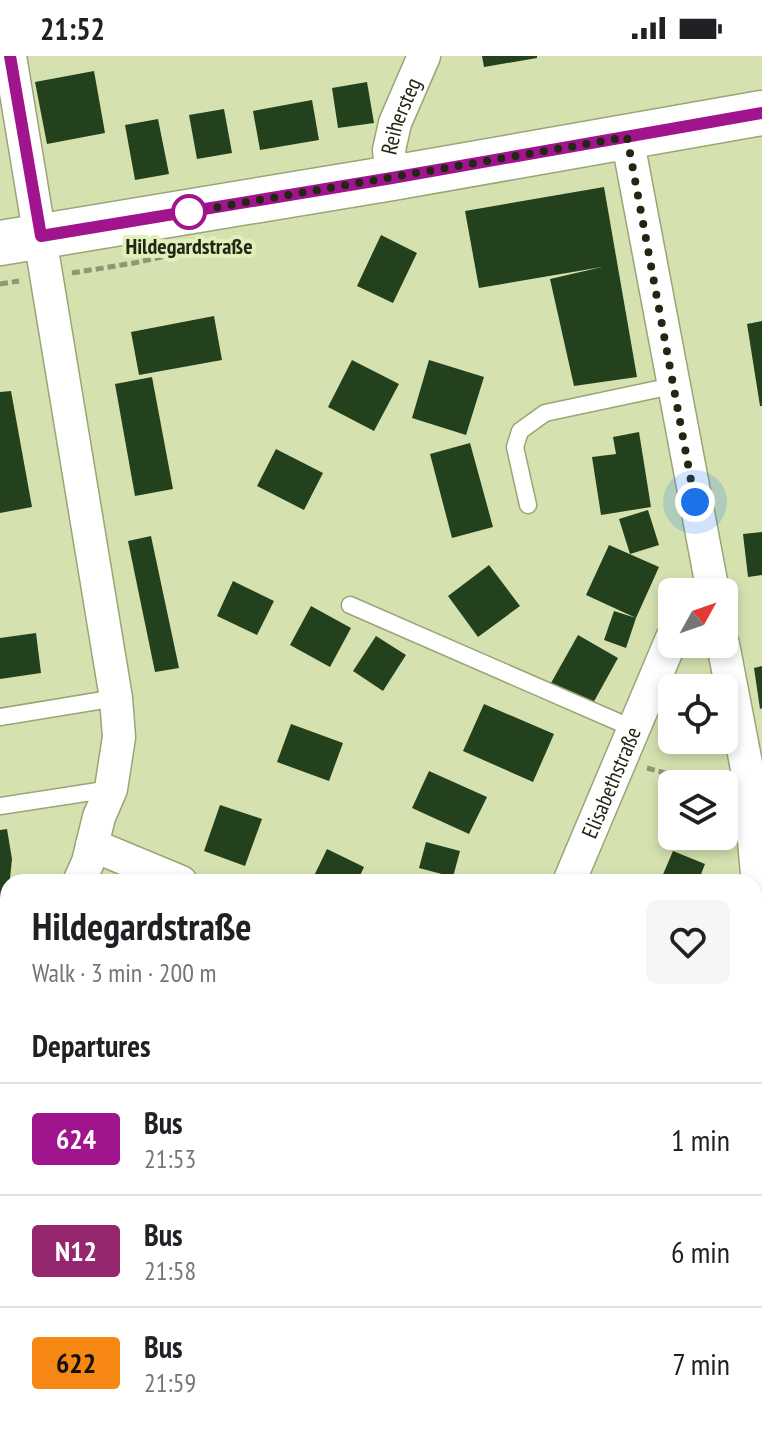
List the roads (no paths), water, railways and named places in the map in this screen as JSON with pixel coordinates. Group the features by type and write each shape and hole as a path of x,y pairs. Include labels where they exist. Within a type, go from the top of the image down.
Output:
{"street":[{"path":"10,56 20,239 116,698 119,737 111,789 99,817 83,874"},
{"name":"Reihersteg","path":"392,178 389,150 395,123 424,56"},
{"path":"20,239 762,113"},
{"path":"627,137 709,578"},
{"name":"Elisabethstraße","path":"572,874 663,658"},
{"path":"726,658 755,773 760,874"},
{"path":"92,845 162,874"}],"lane":[{"path":"528,505 515,447 520,431 545,413 672,386"},
{"path":"350,605 632,728"},
{"path":"0,717 116,698"},
{"path":"0,806 111,789"}],"place":[{"name":"Hildegardstraße","path":"189,212"}]}
